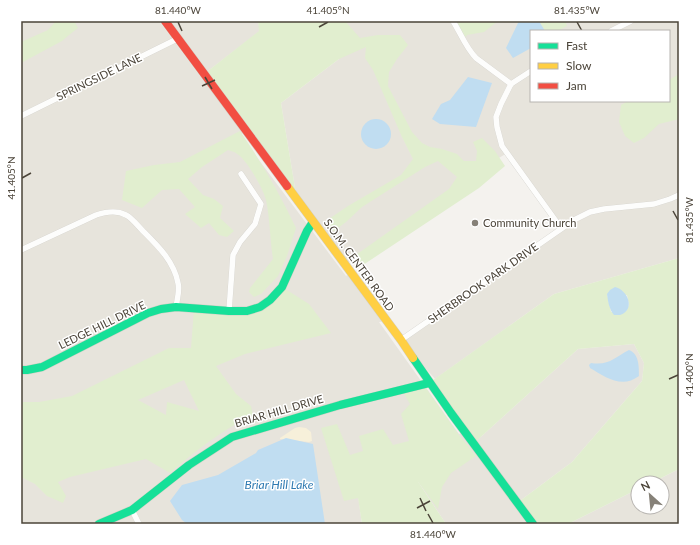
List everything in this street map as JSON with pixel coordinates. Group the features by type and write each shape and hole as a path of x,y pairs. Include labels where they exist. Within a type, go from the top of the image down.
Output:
{"street":[{"name":"S.O.M. CENTER ROAD","path":"165,21 401,340 429,383 533,524"},
{"path":"454,21 472,54 511,84"},
{"path":"613,30 631,21"},
{"name":"SPRINGSIDE LANE","path":"21,116 177,38"},
{"path":"530,72 511,84 500,104 496,117 497,127 502,146 561,228"},
{"path":"229,311 233,255 240,242 255,224 261,204 241,174"},
{"name":"SHERBROOK PARK DRIVE","path":"401,340 574,220 590,212 604,209 654,204 679,195"},
{"path":"21,250 96,215 107,212 125,214 158,246 166,255 174,269 178,284 176,307"},
{"name":"LEDGE HILL DRIVE","path":"21,370 42,367 148,313 162,309 176,307 247,312 260,307 277,293 287,277 307,231 313,222"},
{"name":"BRIAR HILL DRIVE","path":"99,524 132,510 189,465 232,436 340,405 429,383"},
{"path":"132,510 139,524"}],"shaded area":[{"path":"21,21 159,21 205,83 246,131 240,135 346,276 351,273 386,321 379,322 459,434 465,432 474,443 578,349 634,344 644,363 642,381 572,462 517,503 533,524 446,524 402,457 355,475 362,524 21,524"},
{"path":"165,21 258,21 260,31 204,74"},
{"path":"318,21 679,21 679,258 554,294 435,379 401,340 561,228 507,153 465,179 345,265 297,200 281,103 339,59"},
{"path":"679,469 679,524 568,524 630,493 630,515 670,515 670,475 667,475"}],"green space":[{"path":"56,21 74,21 78,28 62,41 21,63 21,42 48,30"},
{"path":"258,21 345,21 360,38 378,35 400,35 408,45 389,72 388,86 412,132 422,143 430,147 457,154 464,161 476,161 477,151 473,142 482,138 495,151 505,166 479,188 360,267 353,257 449,189 457,177 438,161 425,167 362,207 334,231 323,223 348,206 401,175 413,159 373,70 365,58 366,47 339,59 281,103 297,200 204,74 259,31"},
{"path":"453,21 498,21 484,32 467,35 463,40"},
{"path":"539,21 565,21 567,26 559,30 544,30"},
{"path":"679,74 679,119 659,124 644,138 634,143 625,136 619,122 621,105 626,102 670,102 670,79"},
{"path":"240,131 270,178 296,228 287,256 278,276 261,294 254,297 249,292 250,288 273,259 268,215 266,200 261,186 247,164 237,154 228,150 202,167 188,179 203,195 214,199 223,206 220,218 234,231 227,237 219,235 209,223 201,228 185,214 195,207 179,189 162,190 142,208 122,200 126,171 154,165 180,162"},
{"path":"679,258 679,469 667,475 630,475 630,493 568,524 533,524 517,503 572,462 642,381 644,363 634,344 578,349 473,444 429,383 554,294","holes":["607,294 627,295 629,305 626,311 611,312"]},
{"path":"282,287 309,304 331,333 245,354 216,366 236,394 251,406 253,415 230,427 209,441 170,473 146,459 70,477 58,482 66,496 63,503 47,496 35,484 21,477 21,402 39,402 72,396 169,348 191,348 194,309 247,311","holes":["184,380 199,411 167,402 166,415 138,400"]},
{"path":"426,388 459,435 476,456 451,473 442,487 438,509 417,480 446,524 362,524 358,498 344,501 321,428 337,424 350,455 363,451 359,436 383,429 393,445 409,441 401,414 410,404 403,392"}],"sand":[{"path":"295,428 306,428 311,432 312,441 280,439"}],"water":[{"path":"519,21 539,21 544,30 530,30 530,49 513,58 506,48"},
{"path":"468,77 492,83 476,127 440,124 432,119 441,104 450,100"},
{"path":"376,119 382,120 390,128 390,140 382,148 376,149 370,148 362,140 361,134 362,128 370,120"},
{"path":"615,287 624,292 627,296 629,305 628,309 620,315 614,315 612,313 607,294"},
{"path":"629,350 637,357 638,364 639,376 633,380 620,382 608,378 590,368 589,365 591,363 597,364 607,362"},
{"name":"Briar Hill Lake","path":"286,438 313,444 325,524 187,524 182,520 170,501 182,485 218,475 256,453 258,450"}],"traffic: fast":[{"path":"21,370 42,367 148,313 161,309 176,307 247,311 260,307 270,300 282,287 307,231 313,222"},
{"path":"413,358 451,413 533,524"},
{"path":"99,524 132,510 189,465 232,437 340,405 429,383"}],"traffic: slow":[{"path":"287,186 413,358"}],"traffic: jam":[{"path":"165,21 287,186"}],"place":[{"name":"Community Church","path":"475,223"}]}
